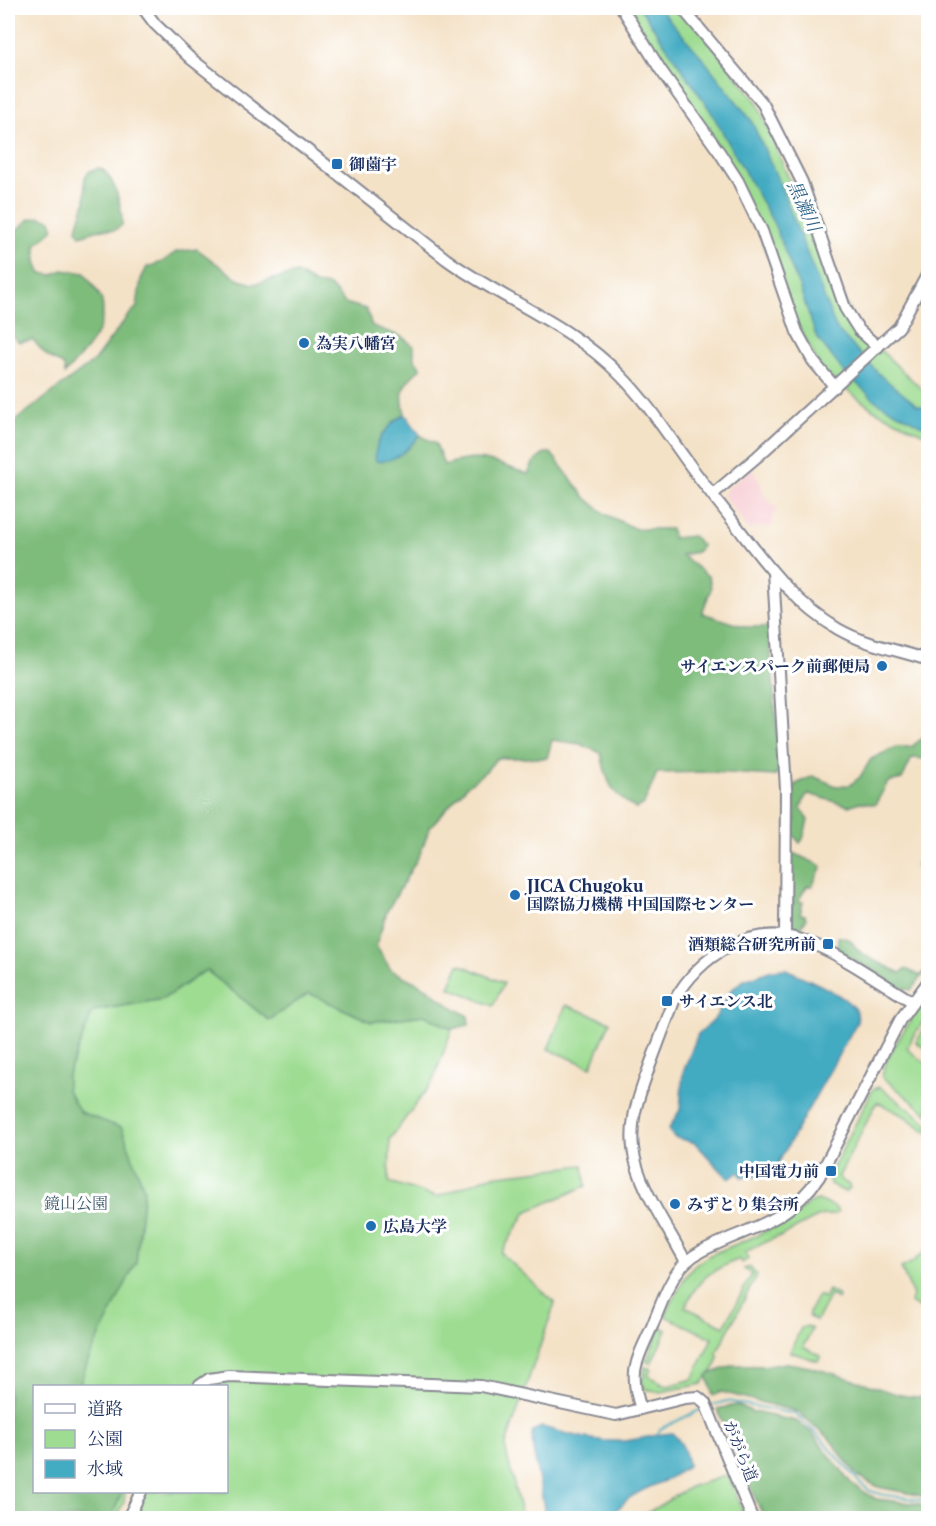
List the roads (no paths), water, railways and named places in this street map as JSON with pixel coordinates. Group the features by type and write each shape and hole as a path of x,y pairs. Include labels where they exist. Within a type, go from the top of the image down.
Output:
{"street":[{"path":"143,8 161,30 190,58 446,259 469,276 540,316 601,356 656,416 684,457 773,573 805,605 838,629 867,643 928,660"},
{"path":"622,8 660,69 738,181 762,231 797,332 813,361 835,387"},
{"path":"682,8 763,104 802,182 845,308 859,330 878,347"},
{"path":"713,494 835,387 899,327 928,273"},
{"path":"773,573 786,789 784,936"},
{"path":"686,1262 644,1186 632,1146 634,1111 674,1001 696,970 726,948 750,939 784,936 826,950 913,1002"},
{"path":"200,1385 209,1379 228,1376 481,1386 615,1415 641,1409 633,1377 637,1360 674,1278 686,1262 701,1250 779,1217 809,1191 819,1177 900,1020 928,982"},
{"name":"ががら道","path":"641,1409 685,1398 704,1403 752,1518"},
{"path":"128,1518 140,1493"}],"water":[{"path":"640,8 659,8 700,55 751,120 780,184 836,328 881,376 917,405 928,408 928,429 877,402 843,371 816,336 774,224 710,110"},
{"path":"405,414 420,435 396,457 376,461 375,454 379,440 388,428"},
{"path":"786,969 823,986 849,1002 857,1015 857,1022 776,1167 762,1176 742,1177 739,1172 729,1179 695,1143 674,1137 668,1130 680,1110 683,1072 698,1034 714,1020 730,991 742,981 772,970"},
{"path":"542,1427 581,1437 611,1441 672,1433 683,1448 688,1466 635,1494 606,1517 582,1520 546,1518 533,1449 532,1431"}],"waterway":[{"path":"709,1406 727,1401 795,1414 820,1437 859,1482 870,1491 928,1501"},
{"path":"658,1434 660,1429 704,1408"}],"place":[{"name":"御薗宇","path":"337,164"},
{"name":"為実八幡宮","path":"304,343"},
{"name":"サイエンスパーク前郵便局","path":"882,666"},
{"name":"JICA Chugoku 国際協力機構 中国国際センター","path":"515,895"},
{"name":"酒類総合研究所前","path":"828,944"},
{"name":"サイエンス北","path":"667,1001"},
{"name":"中国電力前","path":"831,1171"},
{"name":"みずとり集会所","path":"675,1204"},
{"name":"広島大学","path":"371,1226"}],"water label":[{"name":"黒瀬川","path":"804,206"}],"park label":[{"name":"鏡山公園","path":"76,1203"}]}
